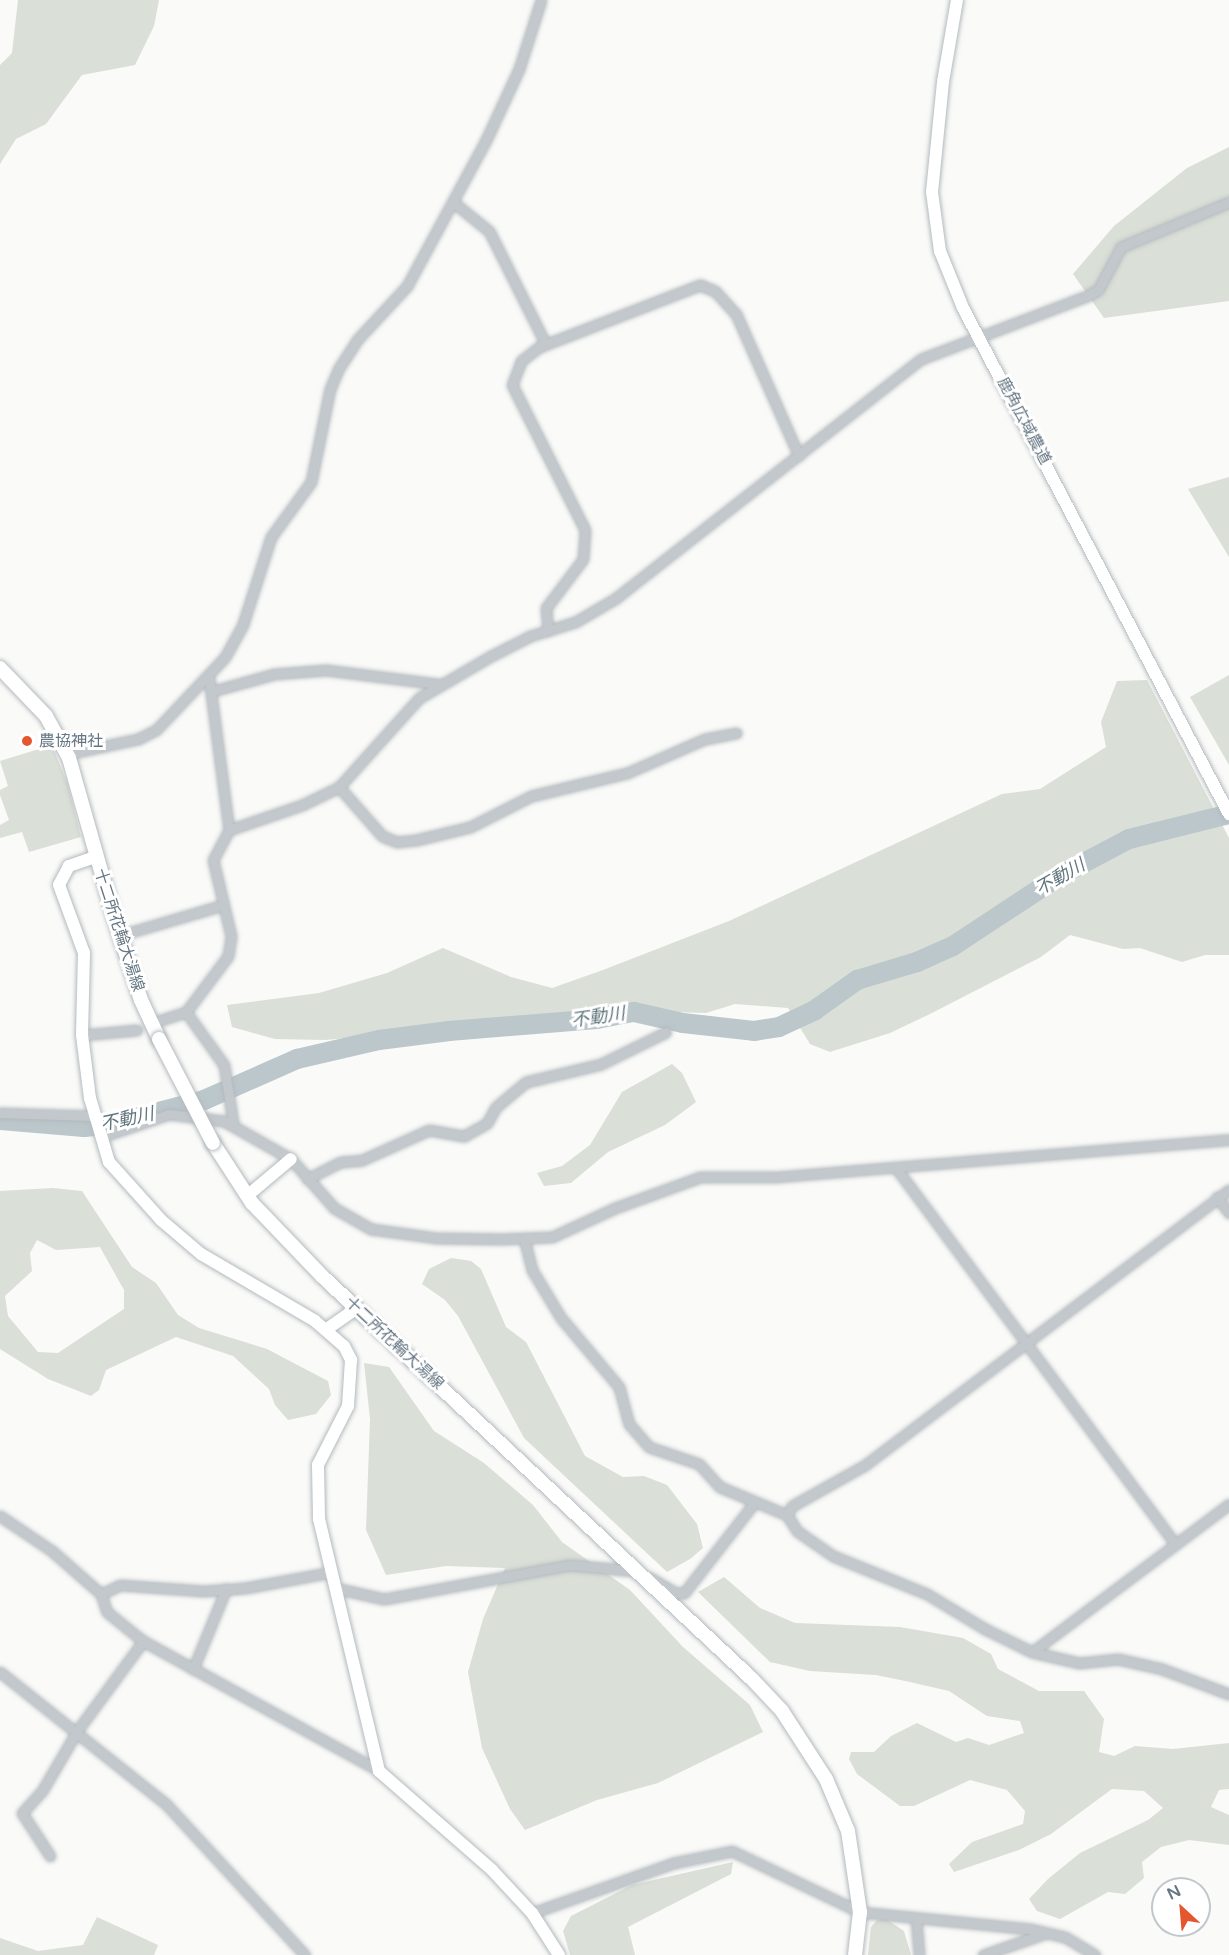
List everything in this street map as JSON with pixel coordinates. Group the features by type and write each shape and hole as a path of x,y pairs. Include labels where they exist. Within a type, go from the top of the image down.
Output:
{"main road":[{"name":"十二所花輪大湯線","path":"0,668 46,716 67,754 95,857 159,1039 213,1143 247,1196 357,1308 752,1679 805,1742 848,1831 860,1912 855,1955"}],"street":[{"path":"67,754 138,739 156,730 209,678 243,624 271,537 311,482 330,389 339,368 357,340 407,286 453,202 519,69 541,0"},
{"name":"鹿角広域農道","path":"957,0 943,82 932,192 940,251 980,338 1229,814"},
{"path":"453,202 489,231 546,345"},
{"path":"230,830 302,805 339,787 419,698 439,684 530,636 575,622 616,598 921,359 1087,296 1098,290 1121,247 1229,202"},
{"path":"548,631 546,608 583,558 585,530 512,385 521,361 546,345 700,285 715,291 736,314 799,456"},
{"path":"213,691 274,674 326,670 439,684"},
{"path":"161,1020 186,1012 228,956 231,936 213,860 230,830 213,691 209,678"},
{"path":"339,787 382,836 396,842 416,840 470,827 531,796 627,772 705,740 736,733"},
{"path":"95,857 69,866 59,885 86,963 82,1035 98,1127 109,1162 177,1233 201,1254 327,1329 344,1346 351,1360 348,1406 318,1465 319,1519 379,1771"},
{"path":"121,935 223,905"},
{"path":"186,1012 219,1053 227,1080 233,1123"},
{"path":"82,1035 138,1030"},
{"path":"307,1179 340,1162 362,1160 429,1130 464,1136 487,1123 496,1107 526,1082 601,1064 666,1032"},
{"path":"0,1113 98,1127 169,1114 233,1123 291,1159 334,1208 371,1229 437,1238 552,1238 615,1208 700,1177 776,1177 1229,1140"},
{"path":"247,1196 291,1159"},
{"path":"896,1168 1024,1345 1175,1544"},
{"path":"787,1515 792,1506 865,1465 1229,1190"},
{"path":"1217,1197 1229,1213"},
{"path":"524,1238 532,1270 561,1318 619,1387 629,1424 649,1447 672,1452 699,1464 720,1487 787,1515 797,1531 833,1556 927,1594 984,1629 1032,1652 1079,1663 1118,1659 1162,1669 1229,1694"},
{"path":"327,1329 357,1308"},
{"path":"335,1588 384,1599 570,1565 637,1572 676,1593 684,1593 754,1503"},
{"path":"1032,1652 1229,1504"},
{"path":"0,1516 52,1551 101,1594 107,1612 143,1641 379,1771 492,1870 532,1913 559,1955"},
{"path":"101,1594 120,1585 226,1589 332,1572"},
{"path":"193,1669 226,1589"},
{"path":"50,1856 22,1813 42,1791 77,1731 143,1641"},
{"path":"0,1672 166,1804 305,1955"},
{"path":"532,1913 673,1863 732,1851 860,1912 1048,1933 1065,1937 1095,1955"},
{"path":"916,1918 919,1955"},
{"path":"983,1955 1048,1933"}],"shaded area":[{"path":"18,0 159,0 154,26 135,65 82,75 46,124 16,139 0,164 0,65 12,53"},
{"path":"1229,147 1229,301 1104,318 1073,274 1114,226 1187,168"},
{"path":"1229,477 1229,557 1188,489"},
{"path":"1229,675 1229,765 1190,697"},
{"path":"1147,680 1229,838 1229,955 1205,955 1182,962 1140,948 1123,949 1070,935 1041,957 930,1014 890,1033 830,1052 810,1044 788,1008 735,1004 706,1013 641,1011 325,1040 275,1039 232,1027 227,1005 319,993 387,973 443,948 511,977 552,988 603,970 729,921 1002,794 1040,789 1106,747 1101,722 1117,681"},
{"path":"52,745 68,785 81,837 29,852 22,832 0,838 0,825 9,820 0,795 0,790 8,786 0,761"},
{"path":"672,1064 682,1073 696,1102 665,1125 608,1152 571,1183 544,1186 537,1173 562,1166 590,1145 622,1092"},
{"path":"53,1188 82,1191 132,1267 156,1283 178,1315 199,1328 267,1349 328,1381 331,1395 316,1414 288,1420 275,1405 269,1389 233,1356 176,1337 106,1370 99,1390 91,1396 48,1379 0,1349 0,1191","holes":["37,1240 56,1250 100,1247 124,1290 124,1309 58,1353 38,1352 8,1316 5,1296 32,1271 30,1253"]},
{"path":"451,1258 471,1261 481,1269 506,1327 526,1342 585,1456 623,1477 644,1476 667,1485 697,1524 703,1548 690,1559 667,1572 524,1438 458,1316 445,1300 422,1284 429,1269"},
{"path":"364,1363 389,1367 434,1431 484,1463 533,1505 562,1542 630,1590 683,1647 750,1705 763,1732 658,1783 597,1800 525,1830 510,1809 482,1748 468,1672 483,1619 505,1568 446,1566 386,1575 366,1530 370,1419"},
{"path":"724,1577 760,1608 795,1623 900,1627 963,1638 991,1654 998,1669 1039,1691 1084,1691 1104,1719 1099,1752 1114,1756 1135,1746 1173,1749 1229,1743 1229,1789 1219,1790 1211,1807 1229,1815 1229,1845 1189,1840 1161,1847 1142,1862 1144,1878 1125,1894 1108,1892 1060,1919 1037,1911 1029,1899 1048,1879 1080,1853 1148,1820 1163,1808 1144,1791 1112,1789 1051,1834 1019,1850 954,1872 949,1864 972,1842 1023,1824 1025,1811 1007,1790 970,1780 914,1806 900,1806 857,1774 849,1759 851,1752 874,1752 891,1736 917,1723 956,1742 968,1738 989,1745 1024,1733 1020,1721 987,1716 949,1691 876,1675 810,1671 770,1662 698,1592"},
{"path":"733,1862 731,1874 628,1927 635,1955 570,1955 563,1931 571,1916 632,1885"},
{"path":"97,1917 158,1945 154,1955 0,1955 0,1938 38,1951 83,1945"},
{"path":"886,1919 904,1931 911,1955 868,1955 871,1927 877,1920"}],"waterway":[{"name":"不動川","path":"0,1120 84,1127 109,1125 204,1100 297,1059 379,1040 449,1031 597,1019 634,1012 683,1023 754,1031 779,1027 815,1010 857,980 917,962 953,946 1059,876 1129,839 1229,814"}],"place":[{"name":"農協神社","path":"27,741"}]}
